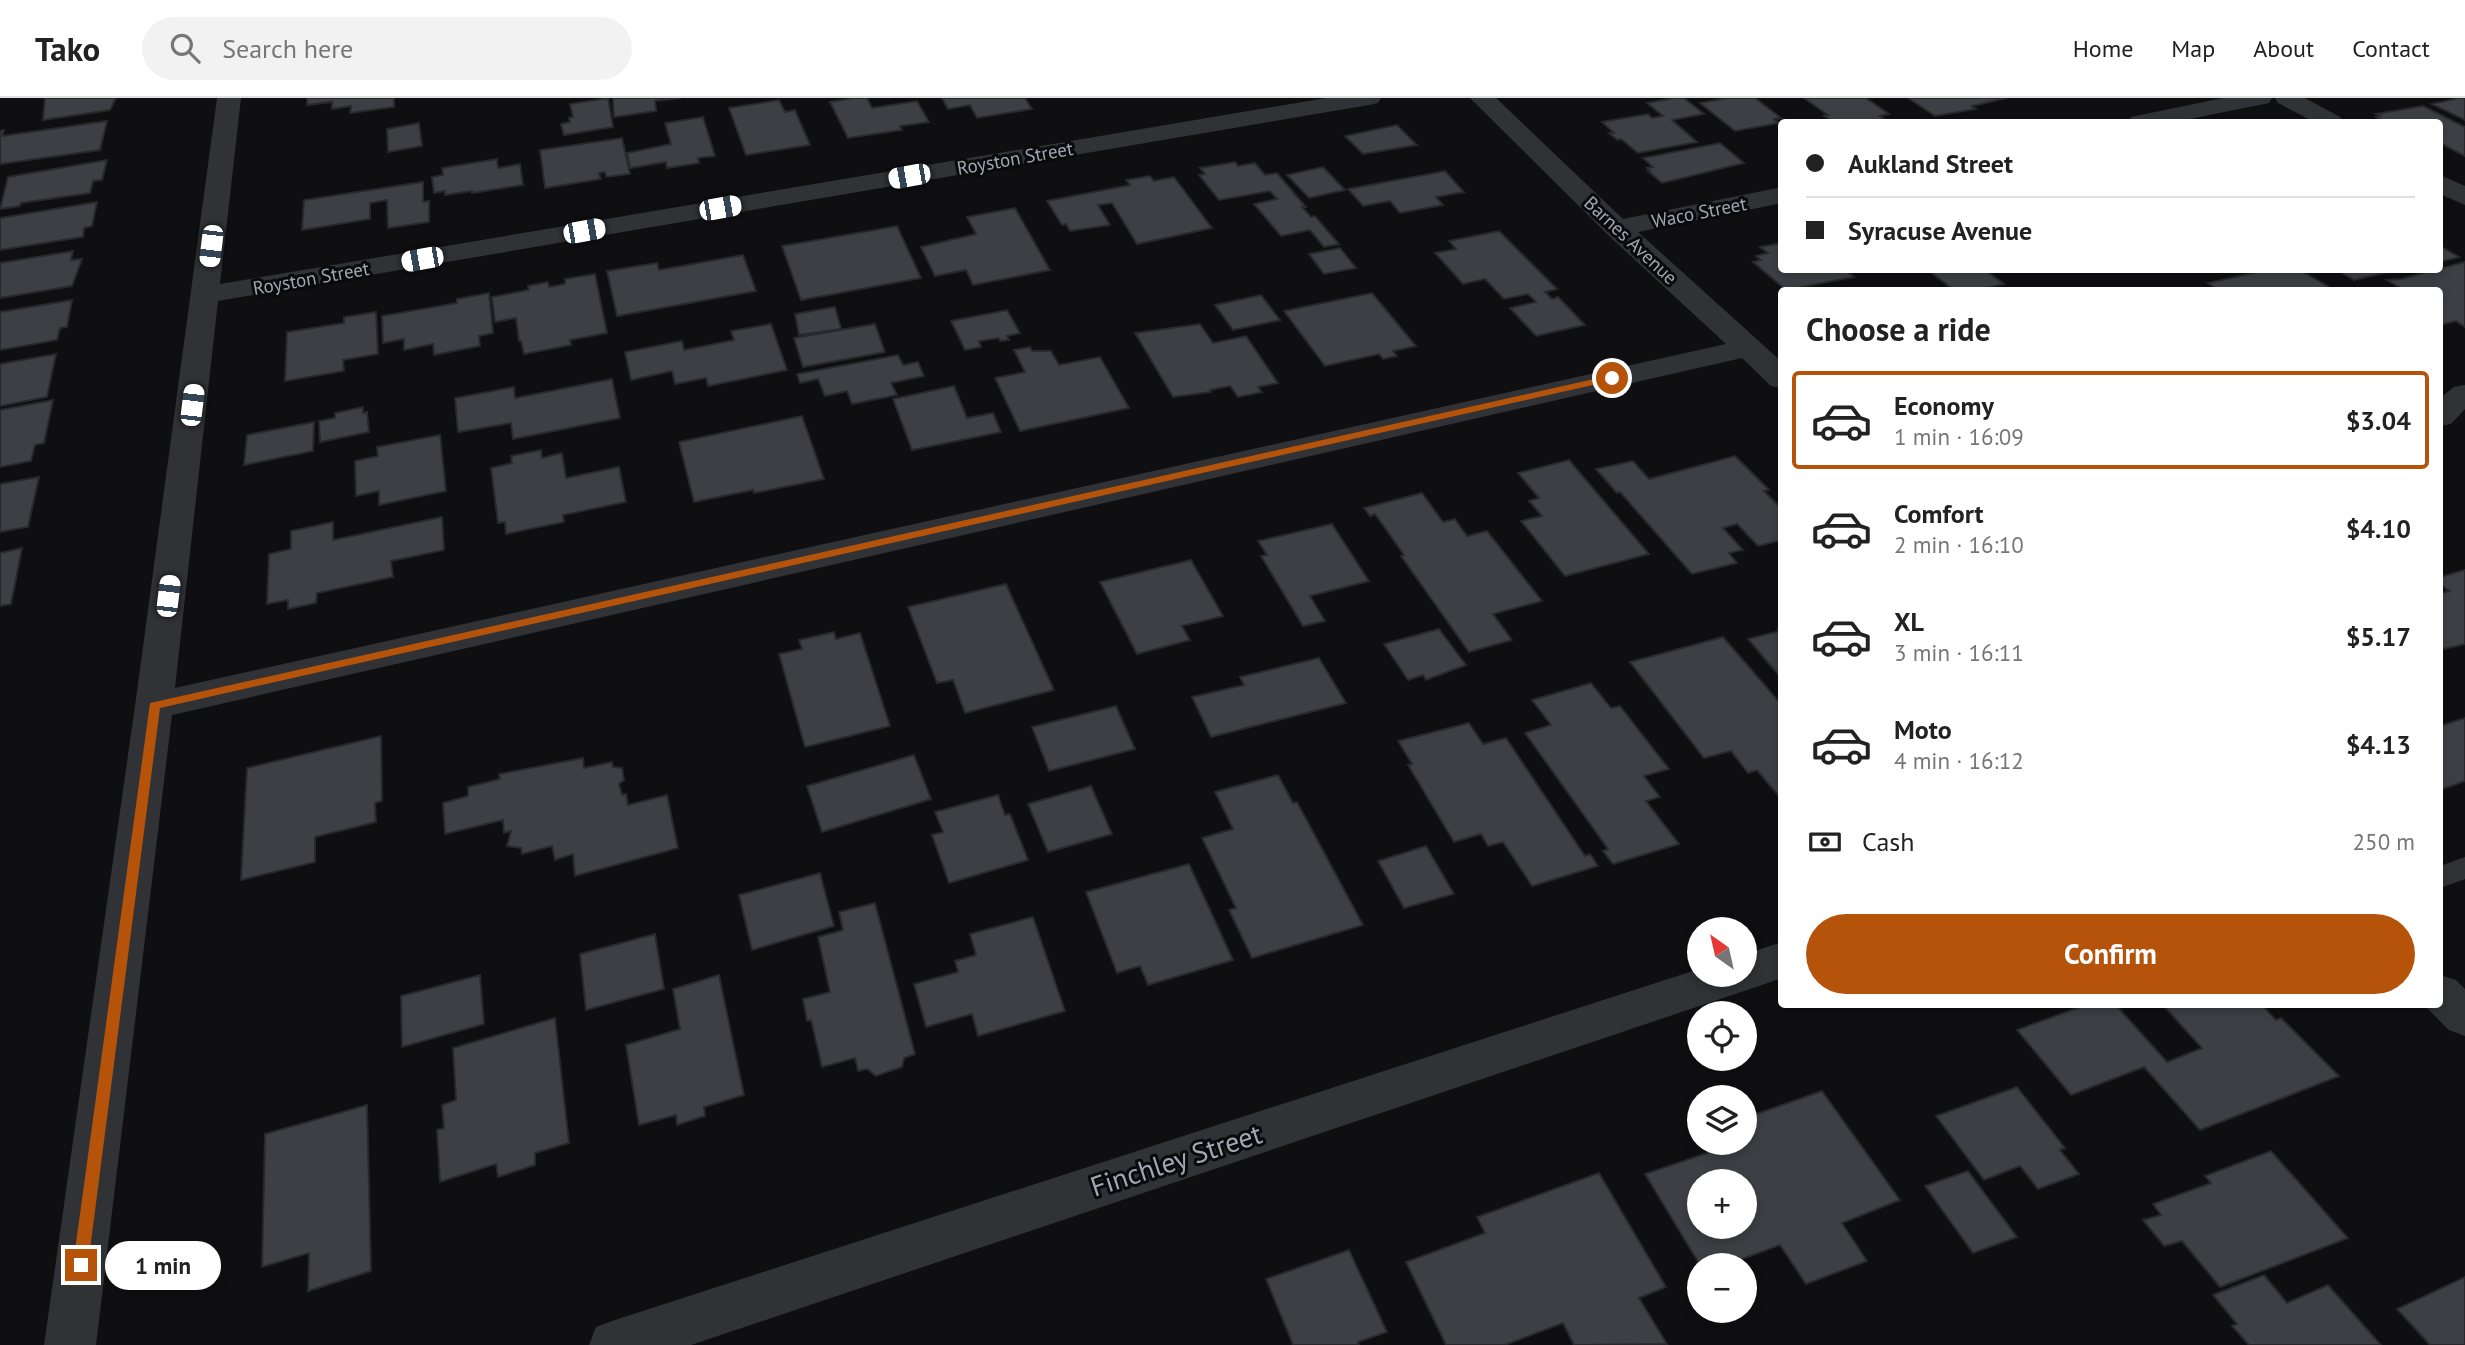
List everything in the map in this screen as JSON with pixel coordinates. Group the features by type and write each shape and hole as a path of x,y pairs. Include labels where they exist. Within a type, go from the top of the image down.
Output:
{"street":[{"path":"70,1345 154,706 229,98"},
{"name":"Royston Street","path":"205,295 1370,98"},
{"name":"Barnes Avenue","path":"1482,98 1617,228 1778,375"},
{"path":"2155,119 2260,98"},
{"path":"2287,98 2326,119"},
{"path":"2443,185 2465,197"},
{"name":"Waco Street","path":"1617,228 1778,196"},
{"path":"154,706 1747,348"},
{"path":"2443,413 2465,394"},
{"path":"1757,968 1778,961"},
{"name":"Finchley Street","path":"615,1345 1701,987"},
{"path":"2443,996 2465,1017"}],"lane":[{"path":"2443,876 2465,868"}],"building":[{"path":"45,98 116,98 110,110 43,120"},
{"path":"307,98 394,98 394,107 350,113 351,106 332,109 332,102 307,105"},
{"path":"608,98 613,127 564,135 561,124 570,122 569,118 573,117 570,104"},
{"path":"613,98 681,98 655,101 656,111 614,117"},
{"path":"867,98 872,108 917,101 929,122 900,126 902,130 848,138 830,102"},
{"path":"942,98 1025,98 1032,109 977,118 970,105 948,109"},
{"path":"1684,98 1704,114 1672,120 1697,142 1638,153 1621,139 1617,140 1609,133 1614,133 1602,122 1648,114 1652,118 1663,116 1647,103"},
{"path":"1727,98 1755,98 1781,118 1774,119 1778,123 1735,131 1700,103"},
{"path":"1804,98 1866,98 1889,114 1880,116 1884,119 1829,119 1824,116 1828,115"},
{"path":"1908,98 2007,98 1972,106 1976,109 1935,116"},
{"path":"2453,98 2465,98 2465,120 2432,104 2455,99"},
{"path":"779,100 785,112 795,110 810,145 746,155 729,108"},
{"path":"2423,106 2465,127 2465,156 2443,145 2443,119 2380,119 2376,114"},
{"path":"703,117 715,156 698,158 699,163 667,168 666,162 630,168 627,153 671,144 665,123"},
{"path":"107,121 100,150 0,164 0,131 4,130 2,136"},
{"path":"419,123 422,146 388,152 387,129"},
{"path":"1397,125 1417,145 1363,154 1345,136"},
{"path":"622,138 630,174 606,177 605,172 599,173 601,179 545,188 540,150"},
{"path":"1720,143 1744,163 1662,183 1648,171 1647,168 1653,167 1643,158"},
{"path":"497,159 498,168 520,164 523,185 472,193 434,193 432,177 443,175 442,168"},
{"path":"107,160 102,180 93,181 90,193 21,203 20,206 0,209 8,177"},
{"path":"1235,162 1238,166 1255,163 1265,175 1277,173 1306,207 1302,207 1311,217 1315,216 1339,244 1324,247 1310,230 1281,236 1254,204 1277,199 1270,191 1219,200 1199,175 1205,174 1200,168"},
{"path":"1323,167 1345,190 1309,198 1287,175"},
{"path":"1445,171 1464,192 1436,197 1443,205 1400,213 1390,201 1363,206 1348,189"},
{"path":"1150,176 1154,181 1174,177 1212,228 1137,244 1112,203 1098,205 1110,225 1070,231 1066,224 1062,225 1047,201 1130,185 1126,180"},
{"path":"423,182 423,202 429,201 429,222 388,228 387,200 370,203 370,219 302,230 304,200"},
{"path":"97,202 92,226 84,228 83,237 0,250 0,218"},
{"path":"1015,208 1050,270 973,285 966,270 935,276 921,247 976,234 967,217"},
{"path":"897,226 921,278 801,300 782,246"},
{"path":"1499,231 1557,289 1545,292 1552,299 1558,297 1585,325 1536,336 1510,308 1536,302 1528,294 1504,299 1485,279 1463,284 1435,253 1456,249 1449,241"},
{"path":"1778,244 1778,273 1849,273 1854,277 1802,287 1782,287 1753,262 1761,260 1756,256 1768,253 1760,247"},
{"path":"1340,248 1356,268 1324,274 1309,254"},
{"path":"2443,248 2459,257 2443,261"},
{"path":"73,251 71,260 82,259 72,286 0,298 0,263"},
{"path":"743,255 756,291 617,316 607,271 657,263 659,270"},
{"path":"2465,262 2465,327 2456,321 2443,324 2443,287 2399,287 2387,280 2424,273 2443,273 2443,268"},
{"path":"1932,273 1989,273 2004,284 1990,287 1950,287"},
{"path":"2253,273 2305,273 2329,287 2214,287 2208,283"},
{"path":"2342,273 2385,273 2354,280"},
{"path":"595,274 607,333 570,340 571,345 524,354 516,318 495,322 492,297 529,290 528,286 548,282 549,287 565,284 565,279"},
{"path":"489,293 493,333 479,336 480,346 434,355 433,344 404,350 404,339 383,343 382,316 457,303 457,299"},
{"path":"1372,293 1416,346 1393,351 1397,356 1383,359 1379,354 1325,366 1284,311"},
{"path":"1261,295 1280,320 1233,330 1215,305"},
{"path":"72,300 67,327 60,328 57,340 0,350 0,312"},
{"path":"835,307 841,329 799,335 795,314"},
{"path":"1007,310 1020,333 1007,336 1009,340 1000,341 999,338 979,341 981,347 965,350 951,321"},
{"path":"376,312 378,354 343,360 344,371 285,381 287,332 344,323 344,317"},
{"path":"771,324 787,370 708,386 706,378 675,384 672,371 631,380 625,352 682,341 684,350 734,340 731,331"},
{"path":"875,324 885,352 803,367 794,338"},
{"path":"1200,324 1213,343 1246,336 1278,383 1258,387 1262,392 1238,397 1230,386 1210,390 1211,392 1173,397 1135,333"},
{"path":"1030,347 1032,351 1051,351 1059,365 1100,357 1129,408 1020,431 995,378 1025,372 1014,350"},
{"path":"56,354 47,397 0,406 0,364"},
{"path":"898,355 903,365 918,362 924,376 891,383 897,395 852,404 847,391 825,396 818,379 800,383 797,374"},
{"path":"612,379 620,418 513,439 511,423 458,432 455,398 514,387 515,398"},
{"path":"954,386 967,418 993,413 1001,432 912,450 893,399"},
{"path":"53,400 44,443 35,445 31,461 0,467 0,410"},
{"path":"363,407 363,413 367,412 369,432 320,442 319,421 335,418 335,413"},
{"path":"802,416 824,479 694,502 679,442"},
{"path":"314,422 313,451 244,465 247,435"},
{"path":"440,435 446,491 379,505 379,491 356,496 355,461 378,456 377,447"},
{"path":"541,450 542,458 562,453 566,478 619,467 626,502 563,515 564,522 506,534 505,522 498,523 491,468 512,463 511,456"},
{"path":"1735,456 1769,490 1764,491 1778,505 1778,541 1758,546 1737,524 1723,528 1743,550 1729,553 1737,563 1692,574 1620,492 1617,493 1596,469 1633,461 1649,479"},
{"path":"1569,460 1649,554 1565,576 1521,521 1542,516 1529,501 1539,498 1518,473"},
{"path":"39,477 28,527 0,532 0,484"},
{"path":"1422,493 1443,522 1455,519 1467,536 1487,531 1542,601 1493,614 1512,640 1469,652 1401,556 1404,555 1375,514 1370,516 1364,508"},
{"path":"442,517 444,550 391,561 393,577 317,593 316,603 288,609 288,600 267,604 269,554 291,549 291,531 333,522 333,540"},
{"path":"1332,524 1369,581 1310,596 1325,621 1303,626 1261,556 1267,555 1258,541"},
{"path":"22,548 11,604 0,606 0,553"},
{"path":"1191,560 1223,616 1182,626 1190,640 1137,654 1100,582"},
{"path":"2465,570 2465,644 2443,649 2443,592 2449,591 2443,586 2443,576"},
{"path":"1006,584 1054,690 965,713 953,680 937,683 908,607"},
{"path":"1439,629 1466,665 1426,680 1423,675 1408,680 1384,644"},
{"path":"834,632 836,639 860,633 890,726 805,747 779,654 802,649 799,640"},
{"path":"1778,632 1778,674 1748,639"},
{"path":"1723,637 1778,700 1778,795 1757,770 1748,773 1731,751 1704,758 1630,662"},
{"path":"1319,658 1346,703 1211,737 1192,697 1244,685 1240,677"},
{"path":"1591,683 1611,708 1620,706 1669,769 1644,776 1660,797 1646,801 1679,844 1613,864 1603,851 1608,849 1525,733 1551,725 1532,700"},
{"path":"1116,706 1135,749 1049,771 1032,727"},
{"path":"2465,718 2465,781 2443,789 2443,725"},
{"path":"1469,723 1483,744 1506,738 1585,856 1590,854 1598,866 1532,886 1503,842 1488,846 1481,834 1454,842 1408,765 1412,764 1398,741"},
{"path":"381,736 382,801 375,803 376,822 315,837 315,862 241,880 247,768"},
{"path":"914,755 931,799 822,832 807,786"},
{"path":"583,758 584,768 612,762 613,767 622,768 624,780 619,784 622,795 626,794 628,805 667,795 678,848 575,876 573,854 555,860 552,846 522,854 521,848 507,846 511,831 504,833 503,820 445,834 443,803 468,796 468,787 500,779 499,774"},
{"path":"1278,775 1293,803 1297,802 1363,925 1252,958 1229,910 1236,908 1202,838 1233,829 1215,792"},
{"path":"1091,786 1112,834 1048,852 1028,804"},
{"path":"998,795 1005,815 1010,814 1028,860 949,883 932,835 943,832 935,812"},
{"path":"1426,846 1454,894 1404,908 1378,861"},
{"path":"1189,864 1233,960 1148,985 1140,966 1117,973 1086,892"},
{"path":"820,873 834,926 752,950 739,895"},
{"path":"875,903 915,1054 904,1058 902,1067 876,1076 867,1069 858,1071 855,1058 822,1067 803,999 830,992 818,937 843,930 839,912"},
{"path":"1033,917 1065,1011 978,1036 972,1014 926,1027 914,984 958,972 955,961 976,955 970,934"},
{"path":"655,934 664,989 586,1010 580,954"},
{"path":"480,975 484,1024 402,1047 401,996"},
{"path":"719,975 744,1095 704,1107 705,1116 677,1125 676,1115 639,1125 626,1045 680,1029 673,989"},
{"path":"2077,1008 2119,1008 2167,1062 2202,1048 2166,1008 2265,1008 2276,1020 2281,1018 2339,1076 2200,1130 2144,1067 2071,1095 2017,1030"},
{"path":"555,1018 569,1143 535,1153 535,1165 498,1177 496,1164 440,1182 437,1130 444,1128 442,1105 456,1100 453,1048"},
{"path":"2017,1087 2065,1148 2060,1150 2079,1174 2038,1189 2020,1166 1984,1180 1936,1116"},
{"path":"1822,1091 1900,1200 1842,1223 1867,1261 1806,1284 1780,1245 1757,1254 1693,1253 1645,1174 1701,1155 1757,1155 1757,1114"},
{"path":"367,1105 371,1271 308,1291 309,1253 262,1267 265,1134"},
{"path":"2271,1151 2348,1238 2220,1287 2182,1241 2164,1246 2143,1220 2161,1215 2153,1204 2211,1183 2205,1176"},
{"path":"1968,1171 2017,1237 1973,1253 1925,1186"},
{"path":"1599,1173 1666,1287 1639,1298 1667,1344 1574,1345 1563,1323 1505,1345 1446,1345 1406,1262 1485,1233 1477,1217"},
{"path":"1349,1250 1387,1332 1358,1342 1359,1345 1293,1345 1266,1279"},
{"path":"2264,1275 2287,1303 2328,1285 2381,1345 2249,1345 2232,1326 2237,1324 2213,1295"},
{"path":"2465,1277 2465,1345 2430,1345 2397,1309"}],"route":[{"path":"81,1265 154,706 1612,378"}]}
